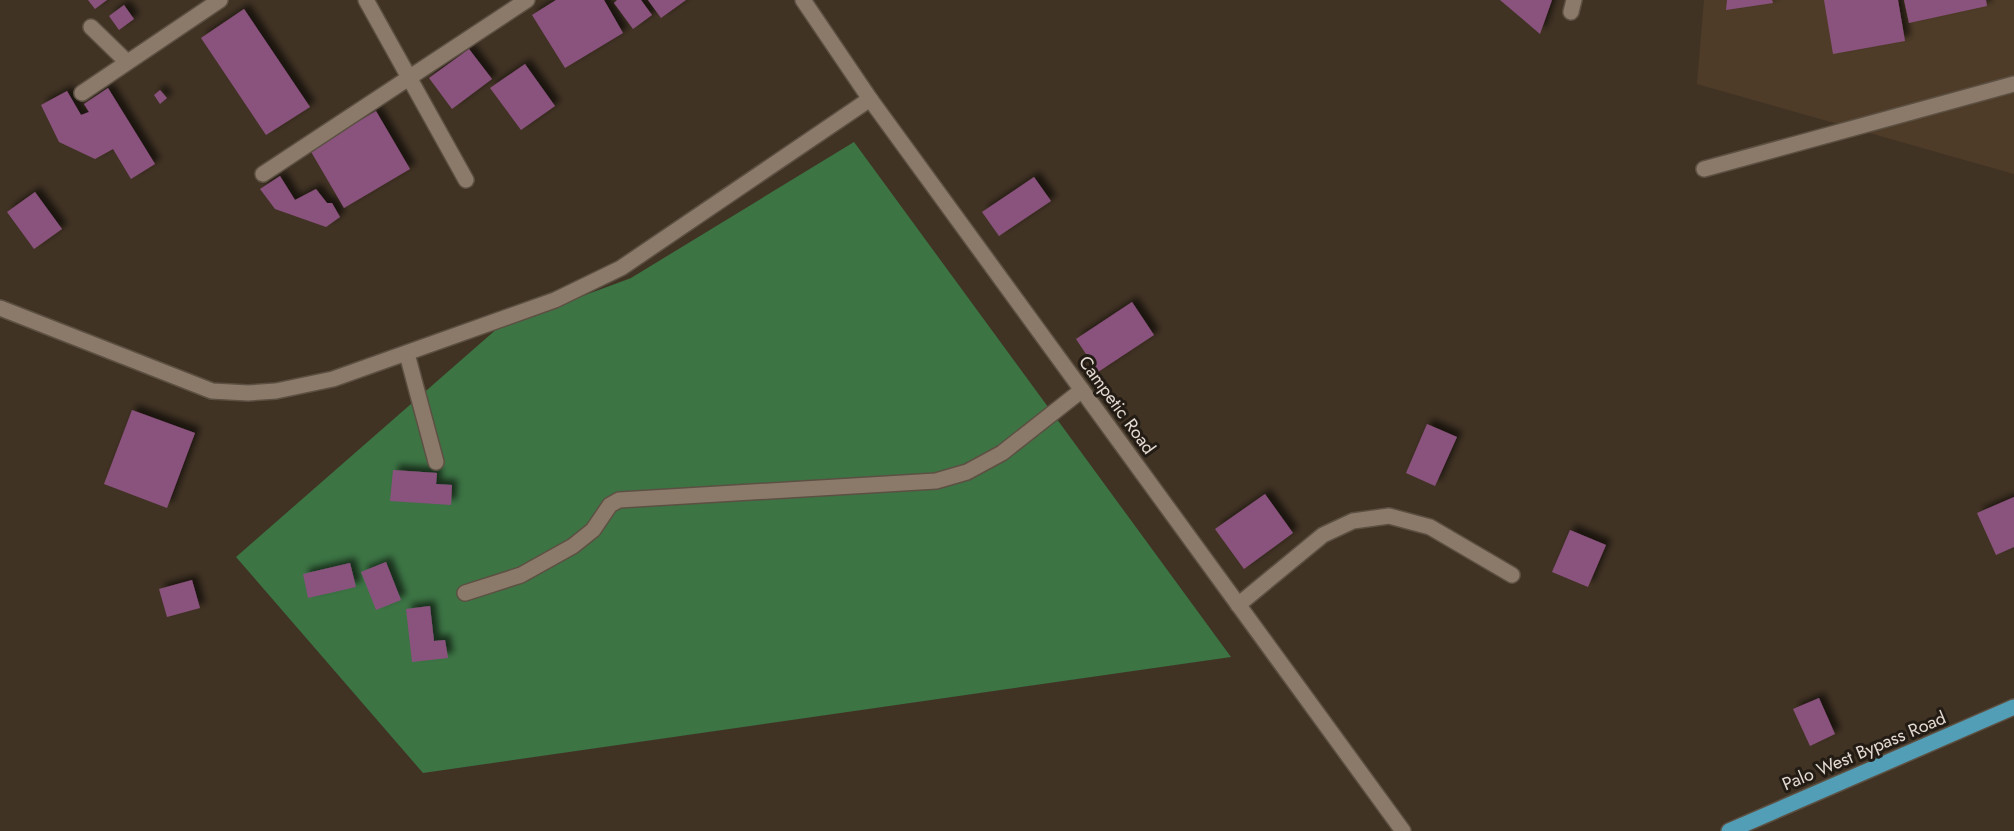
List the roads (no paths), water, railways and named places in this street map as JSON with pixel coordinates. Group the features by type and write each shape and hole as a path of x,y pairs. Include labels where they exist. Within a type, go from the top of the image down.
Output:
{"main road":[{"name":"Palo West Bypass Road","path":"1729,831 2014,708"}],"street":[{"path":"82,93 220,0"},
{"path":"366,0 466,180"},
{"path":"263,174 527,0"},
{"name":"Campetic Road","path":"803,0 870,99 1403,831"},
{"path":"91,27 126,62"},
{"path":"1704,169 2014,84"},
{"path":"0,308 212,391 276,392 333,379 555,300 621,268 870,99"},
{"path":"407,354 436,462"},
{"path":"465,593 520,575 556,556 593,530 610,505 619,500 936,481 967,472 1002,453 1082,390"},
{"path":"1238,605 1323,535 1353,521 1389,516 1430,527 1512,575"}]}
